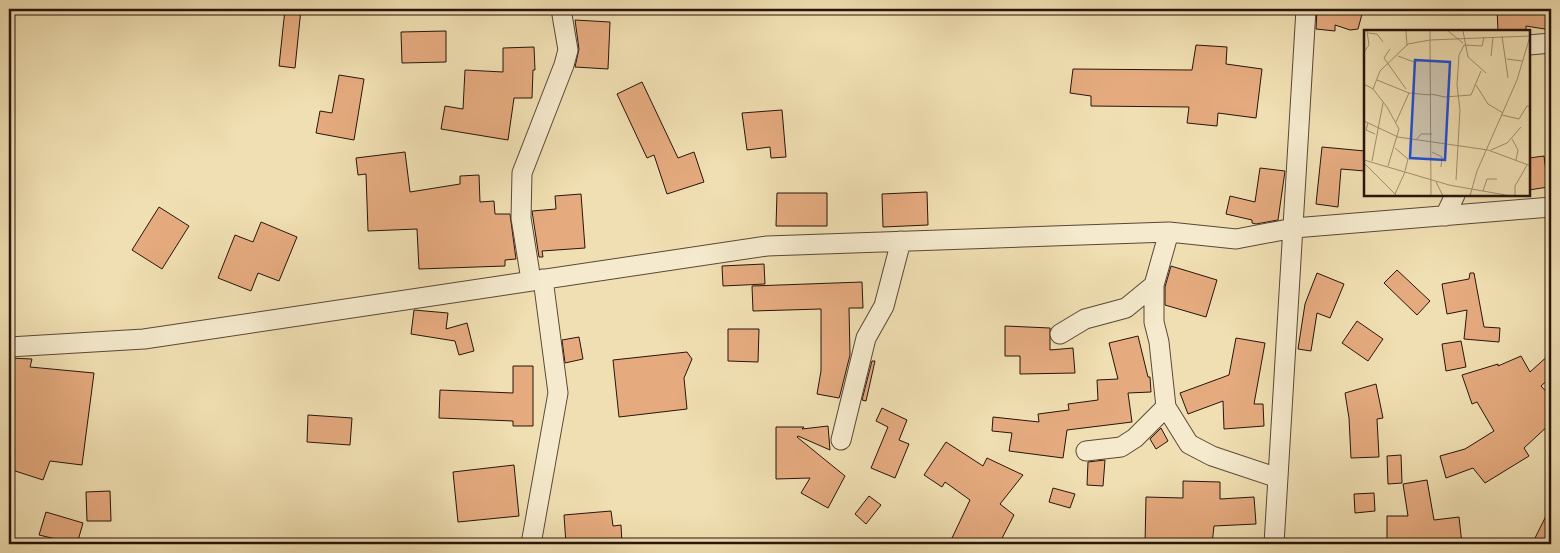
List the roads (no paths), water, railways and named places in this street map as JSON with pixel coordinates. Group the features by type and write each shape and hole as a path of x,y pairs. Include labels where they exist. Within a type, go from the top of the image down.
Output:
{"street":[{"path":"531,544 558,394 537,280 522,218 522,173 568,50 561,9"},
{"path":"1274,544 1306,9"},
{"path":"1530,44 1551,43"},
{"path":"1444,216 1454,196"},
{"path":"9,347 144,339 767,246 1169,232 1236,239 1294,228 1551,207"},
{"path":"1169,232 1154,285 1154,322 1159,342 1166,407 1189,444 1212,456 1278,478"},
{"path":"841,440 866,338 884,306 902,242"},
{"path":"1060,334 1085,319 1126,308 1154,285"},
{"path":"1126,308 1154,322"},
{"path":"1086,452 1121,447 1135,438 1166,407"}]}
